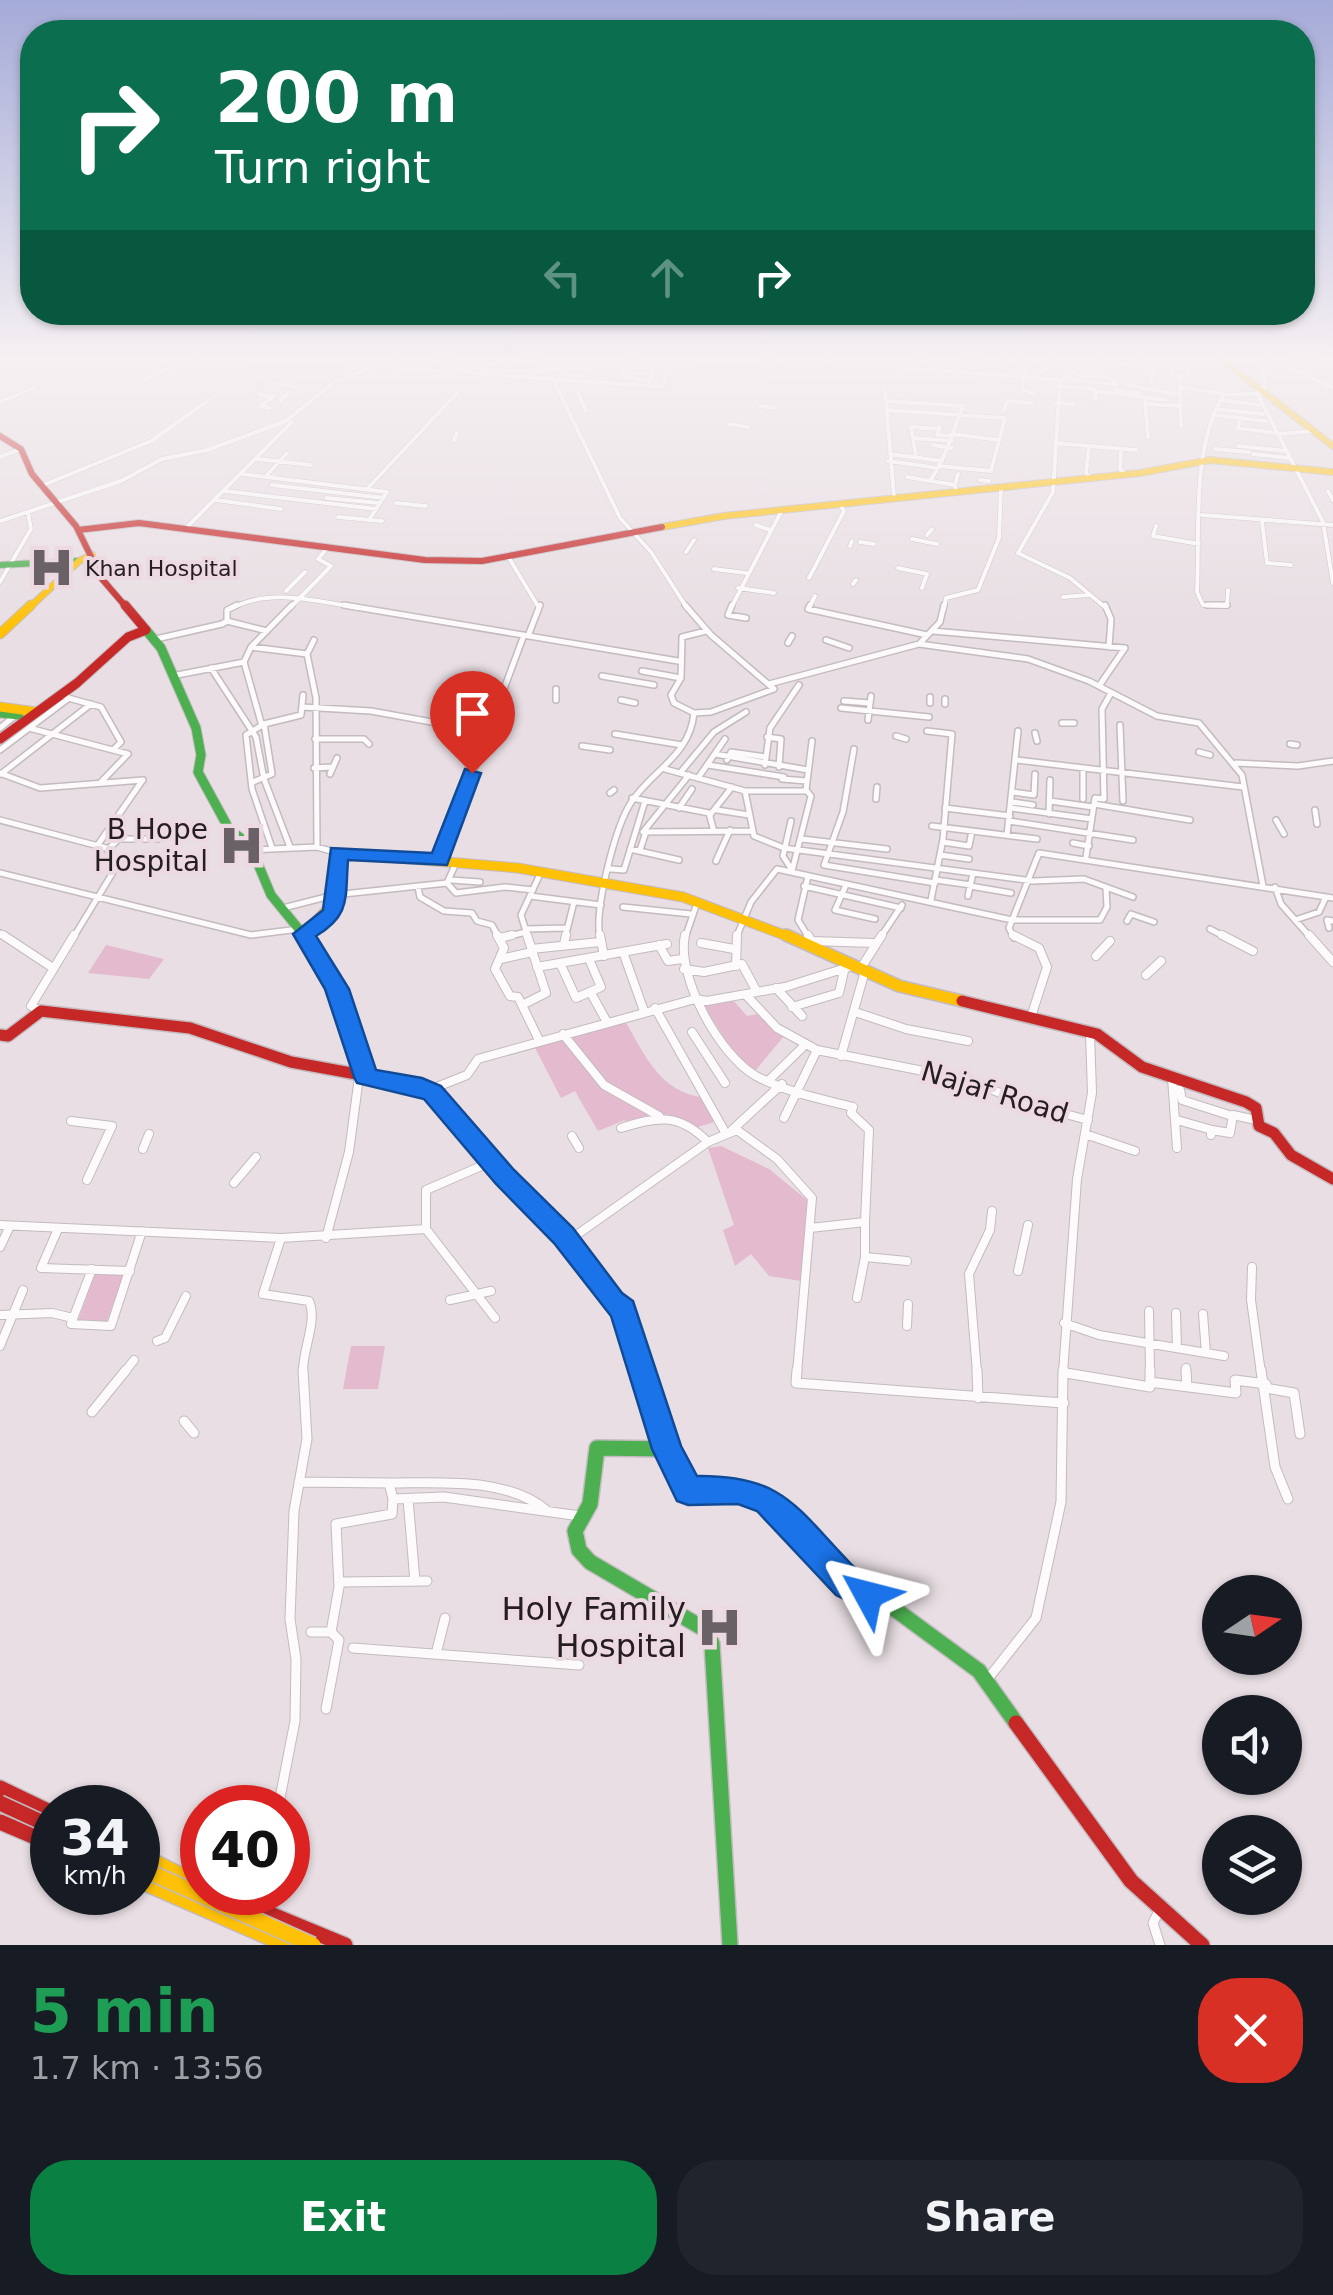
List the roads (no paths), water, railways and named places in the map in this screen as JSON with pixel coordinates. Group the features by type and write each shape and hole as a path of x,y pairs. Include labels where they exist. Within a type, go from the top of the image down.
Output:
{"street":[{"path":"17,447 41,486 78,530 102,579 156,639 196,728 201,755 198,772 229,828 251,850 256,868 302,931 337,989 362,1077 349,1152 326,1238"},
{"path":"41,486 137,447"},
{"path":"0,521 121,482 162,459 216,447"},
{"path":"186,528 268,447"},
{"path":"368,488 407,447"},
{"path":"583,447 598,478 615,500 620,518 705,627 774,689 766,696 694,713 670,702 681,678 678,661 682,637 705,627"},
{"path":"889,447 894,496"},
{"path":"914,447 916,457"},
{"path":"930,481 949,447"},
{"path":"888,461 991,471 998,447"},
{"path":"1055,447 1048,510 1028,533 1018,554 1068,573 1110,613 1109,648"},
{"path":"1089,447 1086,473 1092,479"},
{"path":"1097,447 1136,450"},
{"path":"1206,447 1195,577 1203,606 1227,606 1228,590"},
{"path":"1273,447 1286,449 1323,526 1333,584"},
{"path":"0,456 21,449"},
{"path":"1122,449 1120,469 1126,475"},
{"path":"1215,449 1228,456 1294,463"},
{"path":"266,476 287,453"},
{"path":"78,530 139,524 425,560 508,558 696,520 994,483 1126,475 1251,453 1333,472"},
{"path":"890,454 940,465"},
{"path":"256,459 311,465 297,480"},
{"path":"242,474 388,492 369,520"},
{"path":"956,488 958,474"},
{"path":"907,477 956,488"},
{"path":"251,505 280,478"},
{"path":"946,598 978,590 1005,522 1006,498 994,483 980,480"},
{"path":"305,508 326,484"},
{"path":"272,486 320,491 376,510"},
{"path":"268,507 289,487"},
{"path":"356,487 338,517 382,521"},
{"path":"289,507 305,489"},
{"path":"224,490 321,504 382,500"},
{"path":"1328,491 1333,500"},
{"path":"321,504 328,495"},
{"path":"215,500 281,509"},
{"path":"809,578 844,511 838,502"},
{"path":"396,504 426,506"},
{"path":"746,618 728,615 738,588 782,509"},
{"path":"0,582 5,565 31,529 28,513"},
{"path":"1202,515 1333,525"},
{"path":"1262,521 1267,563 1291,566"},
{"path":"756,525 770,530"},
{"path":"1156,526 1154,536 1199,544"},
{"path":"927,535 932,529"},
{"path":"912,539 936,544"},
{"path":"686,552 694,540"},
{"path":"860,542 874,544"},
{"path":"254,782 272,773 263,725 244,662 251,647 331,566 318,559 329,546"},
{"path":"0,634 80,560 92,554"},
{"path":"440,860 540,604 508,558"},
{"path":"5,565 80,560"},
{"path":"898,568 927,574 922,588"},
{"path":"714,569 746,574"},
{"path":"1043,576 1050,569"},
{"path":"286,592 305,572"},
{"path":"738,588 774,593"},
{"path":"919,644 944,615 944,589"},
{"path":"227,621 230,607 269,594 678,661"},
{"path":"1063,597 1090,595"},
{"path":"815,596 808,610 931,633 1125,648 1099,686"},
{"path":"156,639 227,621 267,631"},
{"path":"0,739 64,697 128,637 146,630"},
{"path":"788,644 792,636"},
{"path":"314,640 307,654 316,706 317,846"},
{"path":"826,640 850,648"},
{"path":"769,684 805,671 919,644 1028,660 1099,686 1157,716 1199,723"},
{"path":"251,647 307,654"},
{"path":"171,676 244,662"},
{"path":"211,668 252,731 264,779 290,847"},
{"path":"642,671 681,678"},
{"path":"602,676 654,685"},
{"path":"765,761 766,737 799,686"},
{"path":"556,689 556,700"},
{"path":"1086,857 1094,798 1104,798 1102,708 1111,692"},
{"path":"272,848 246,735 263,725 301,715 302,695"},
{"path":"0,750 32,719 64,697 101,707 121,742 113,750"},
{"path":"621,700 635,703"},
{"path":"844,700 929,717"},
{"path":"0,774 91,704"},
{"path":"840,708 870,704"},
{"path":"868,720 870,704"},
{"path":"302,707 359,706 395,718 488,732"},
{"path":"0,710 32,719"},
{"path":"0,710 32,719 52,734 128,754 99,784"},
{"path":"241,714 258,710"},
{"path":"680,773 714,732 746,712"},
{"path":"604,956 596,919 631,798 665,769 695,720 694,713"},
{"path":"0,728 17,714"},
{"path":"1192,714 1214,745 1236,763 1257,834 1263,886"},
{"path":"1062,722 1074,723"},
{"path":"1120,725 1123,801"},
{"path":"648,739 654,730"},
{"path":"1007,836 1018,731"},
{"path":"928,732 952,734 943,842 931,900"},
{"path":"615,734 682,745"},
{"path":"896,736 906,740"},
{"path":"766,737 782,739 779,767"},
{"path":"315,739 364,739 368,745 383,745"},
{"path":"698,778 725,739"},
{"path":"792,871 810,796 807,782 812,743 820,744"},
{"path":"582,746 610,750"},
{"path":"854,749 840,819 824,865 1011,893"},
{"path":"1200,752 1210,755"},
{"path":"715,754 728,760 765,761 779,767 808,770"},
{"path":"314,768 331,770 337,758"},
{"path":"724,768 728,760"},
{"path":"1017,760 1244,787"},
{"path":"1236,763 1333,761"},
{"path":"1314,764 1323,772"},
{"path":"708,765 807,782"},
{"path":"1082,768 1083,800"},
{"path":"665,769 745,791 807,791"},
{"path":"777,789 791,769"},
{"path":"0,774 40,788 143,780 97,846"},
{"path":"1014,792 1034,795 1034,774"},
{"path":"640,850 661,805 689,775"},
{"path":"1049,814 1050,780"},
{"path":"679,808 695,790 681,786"},
{"path":"710,816 732,787"},
{"path":"876,799 877,788"},
{"path":"745,791 754,836 784,848 1026,880 1084,879 1133,897"},
{"path":"631,798 710,816"},
{"path":"611,869 624,870 645,801"},
{"path":"1050,801 1190,820"},
{"path":"1010,812 1033,805"},
{"path":"945,808 1092,820"},
{"path":"717,810 750,814"},
{"path":"1315,810 1318,824"},
{"path":"1010,812 1133,840"},
{"path":"710,816 713,828"},
{"path":"840,819 854,820"},
{"path":"0,820 108,850 118,864 31,1006 40,1007 40,1011"},
{"path":"1276,820 1284,834"},
{"path":"792,821 784,848 792,871"},
{"path":"932,826 1037,839"},
{"path":"646,832 681,835 713,828 752,831"},
{"path":"716,861 730,830"},
{"path":"943,842 969,846 972,831"},
{"path":"108,850 119,839 158,839"},
{"path":"802,839 888,849"},
{"path":"1074,843 1089,846"},
{"path":"251,850 317,846 338,853 440,860 541,872 697,902 814,944 856,969 900,986 1090,1032 1124,1051 1133,1062 1256,1108 1258,1120 1291,1156 1333,1180"},
{"path":"630,849 678,860"},
{"path":"0,873 251,935 302,931 328,919 338,853"},
{"path":"1031,1018 1047,967 1039,948 1010,934 1026,880 1039,853 1086,857 1329,897 1312,917 1294,920"},
{"path":"940,855 969,859"},
{"path":"449,882 456,862"},
{"path":"736,966 734,949 741,918 748,902 777,869 1012,920 1100,920 1107,907 1106,888"},
{"path":"522,1004 546,993 520,915 541,872"},
{"path":"861,888 869,872"},
{"path":"968,896 973,873"},
{"path":"808,876 798,920 814,944"},
{"path":"449,882 456,893 506,888 601,905"},
{"path":"283,908 334,895 480,882"},
{"path":"846,885 834,910 875,919"},
{"path":"804,886 901,908"},
{"path":"418,887 420,897 436,908 472,913 477,921 492,925 504,948 495,969 510,996 518,997 538,1040"},
{"path":"1275,887 1281,904 1329,953 1333,962"},
{"path":"792,1008 834,996 846,976 892,927 906,896"},
{"path":"564,945 574,902"},
{"path":"697,902 683,964 698,999 744,1068 800,1092 853,1107 851,1113 869,1130 866,1257 858,1298"},
{"path":"623,906 692,914"},
{"path":"1324,906 1330,923"},
{"path":"1127,921 1131,914 1154,922"},
{"path":"500,938 525,930 567,928"},
{"path":"1210,929 1253,951"},
{"path":"2,939 54,968"},
{"path":"1096,956 1110,941"},
{"path":"501,958 600,942"},
{"path":"701,943 734,949"},
{"path":"814,944 874,943"},
{"path":"537,967 663,944 668,961 704,972 742,964 757,992"},
{"path":"622,952 644,1011"},
{"path":"560,964 576,998 592,994 600,987 589,959"},
{"path":"1146,976 1161,960"},
{"path":"0,1036 8,1036 40,1011 202,1031 265,1055 428,1090 467,1075 478,1059 538,1040 655,1008 757,992 856,969"},
{"path":"840,1056 857,1009 856,969"},
{"path":"776,988 802,1016"},
{"path":"592,994 607,1022"},
{"name":"Najaf Road","path":"745,994 776,1028 817,1050 970,1080 1024,1103 1088,1120"},
{"path":"834,996 906,1029 968,1041"},
{"path":"655,1008 728,1131 756,1141 798,1179 812,1198 796,1383 903,1388 978,1398 1015,1396 1064,1403"},
{"path":"692,1032 725,1083"},
{"path":"987,1680 1036,1618 1061,1502 1064,1323 1072,1287 1076,1180 1092,1093 1090,1032"},
{"path":"563,1034 606,1089 660,1116 688,1121 708,1142"},
{"path":"770,1079 806,1044"},
{"path":"784,1118 800,1092 817,1050"},
{"path":"1172,1076 1177,1148"},
{"path":"568,1241 728,1131 782,1084"},
{"path":"428,1090 568,1241 612,1301 623,1309 667,1449 688,1491 738,1490 768,1500 848,1584 896,1610 987,1680 1131,1881 1202,1945"},
{"path":"1173,1090 1180,1090 1182,1100 1258,1120"},
{"path":"622,1128 660,1116"},
{"path":"1177,1120 1212,1133 1230,1133 1232,1116"},
{"path":"71,1120 112,1126 88,1180"},
{"path":"143,1149 149,1134"},
{"path":"1085,1134 1134,1151"},
{"path":"572,1136 578,1148"},
{"path":"234,1183 256,1157"},
{"path":"492,1160 426,1190 426,1230 494,1318"},
{"path":"978,1398 976,1320 969,1274 990,1230 992,1212"},
{"path":"810,1228 865,1222"},
{"path":"1018,1271 1028,1224"},
{"path":"0,1247 5,1226 281,1238 426,1230"},
{"path":"58,1229 41,1268 130,1270"},
{"path":"92,1270 71,1324 111,1326 142,1231"},
{"path":"281,1238 263,1294 309,1301 314,1310 302,1355 307,1439 299,1482 290,1619 296,1659 294,1721 282,1785"},
{"path":"866,1257 907,1262"},
{"path":"1252,1267 1250,1300 1266,1386 1275,1468 1288,1499"},
{"path":"0,1346 23,1290"},
{"path":"450,1300 491,1290"},
{"path":"157,1341 164,1338 186,1296"},
{"path":"908,1304 908,1326"},
{"path":"1066,1372 1150,1387 1149,1312"},
{"path":"0,1315 52,1313 73,1318"},
{"path":"1176,1313 1177,1348"},
{"path":"1203,1314 1206,1353"},
{"path":"1064,1323 1100,1335 1224,1356"},
{"path":"92,1412 134,1360"},
{"path":"1186,1368 1187,1387"},
{"path":"1150,1382 1236,1393 1235,1380 1294,1394 1300,1434"},
{"path":"184,1421 194,1433"},
{"path":"667,1449 596,1448 590,1504 575,1531 580,1550 590,1562 706,1630 712,1644 730,1945"},
{"path":"299,1482 389,1483 500,1492 538,1499 547,1512"},
{"path":"331,1632 338,1582 336,1524 390,1515 393,1499 389,1483"},
{"path":"497,1504 500,1492"},
{"path":"393,1499 444,1497 580,1516"},
{"path":"408,1498 414,1581"},
{"path":"338,1582 427,1581"},
{"path":"436,1654 445,1618"},
{"path":"311,1632 331,1632 339,1640 326,1709"},
{"path":"352,1648 580,1665"},
{"path":"0,1788 30,1802"},
{"path":"0,1812 13,1794"},
{"path":"0,1803 30,1817"},
{"path":"0,1822 30,1835"},
{"path":"160,1876 313,1945"},
{"path":"160,1889 287,1945"},
{"path":"1160,1908 1153,1923 1160,1945"},
{"path":"251,1945 257,1915"},
{"path":"266,1915 345,1945"}],"place":[{"name":"Khan Hospital","path":"52,568"},
{"name":"B Hope Hospital","path":"241,845"},
{"name":"Holy Family Hospital","path":"719,1627"}]}
